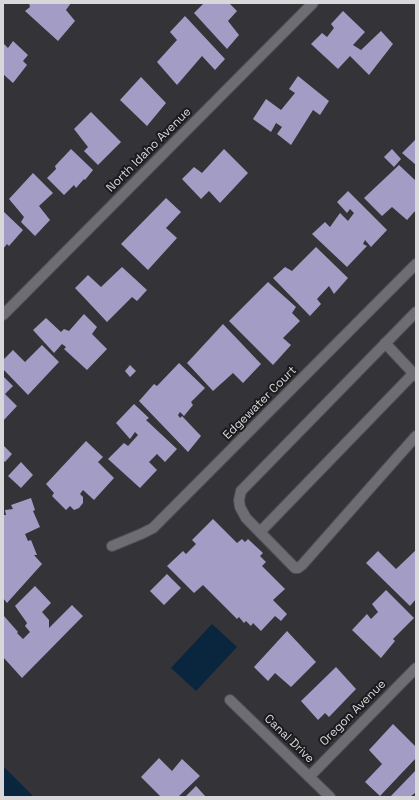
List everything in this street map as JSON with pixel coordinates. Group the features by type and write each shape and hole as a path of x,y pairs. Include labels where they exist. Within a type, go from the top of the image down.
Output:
{"street":[{"name":"North Idaho Avenue","path":"3,316 313,3"},
{"name":"Edgewater Court","path":"112,546 153,528 416,264"},
{"path":"416,312 241,491 239,500 242,513 295,568 298,568 416,436"},
{"path":"260,532 415,374 385,343"},
{"name":"Oregon Avenue","path":"309,777 416,668"},
{"name":"Canal Drive","path":"230,700 330,797"}],"water":[{"path":"212,624 237,647 196,691 171,668"},
{"path":"3,766 34,797 3,797"}],"building":[{"path":"29,3 71,3 66,10 75,21 58,41 25,11 30,7"},
{"path":"204,3 229,3 237,11 228,21 239,35 227,49 194,13"},
{"path":"343,11 365,32 353,45 361,50 381,31 393,44 369,75 350,56 338,69 311,44 322,33 327,37 334,28 331,24"},
{"path":"185,16 225,59 215,70 202,56 177,85 157,62 177,40 170,32"},
{"path":"13,41 28,55 23,61 27,65 13,83 3,74 3,43 8,48"},
{"path":"298,76 329,101 320,115 313,110 291,145 277,134 282,127 276,123 271,132 253,119 266,99 281,110 295,93 289,89"},
{"path":"141,77 166,103 147,126 120,100"},
{"path":"91,112 121,142 98,165 84,151 88,147 74,129"},
{"path":"415,140 416,141 416,165 402,153"},
{"path":"71,149 93,170 76,188 74,185 64,195 47,178 56,169 55,166"},
{"path":"224,149 248,173 220,203 209,191 201,199 182,179 194,167 202,173"},
{"path":"392,149 401,159 394,167 384,157"},
{"path":"399,165 416,181 416,210 407,220 392,207 382,216 364,198"},
{"path":"33,173 53,193 39,206 50,220 35,236 21,222 24,217 9,199"},
{"path":"348,191 387,230 371,247 365,240 363,244 367,246 347,267 312,234 325,222 330,227 340,213 348,221 354,213 350,209 347,213 337,202"},
{"path":"166,198 181,212 166,228 177,238 148,270 121,244"},
{"path":"3,211 23,230 9,246 7,244 3,249"},
{"path":"316,247 348,278 334,294 329,286 317,299 321,304 310,316 273,278 285,267 292,271"},
{"path":"122,267 147,290 137,301 132,297 107,322 75,288 88,275 101,287"},
{"path":"268,282 296,307 292,313 300,321 283,338 291,345 273,365 229,321"},
{"path":"84,314 97,327 92,334 107,349 87,370 64,349 66,347 62,344 54,353 33,330 46,318 61,332 64,329 69,331"},
{"path":"223,324 261,364 243,383 233,373 213,391 187,363"},
{"path":"42,345 59,362 28,395 3,369 3,360 13,350 25,362"},
{"path":"179,363 205,388 191,402 193,405 184,416 180,412 178,415 180,418 182,416 201,436 188,452 139,401 154,384 157,386"},
{"path":"130,365 136,371 130,377 125,371"},
{"path":"3,376 13,386 5,394 17,406 3,421"},
{"path":"134,404 149,418 146,420 177,449 165,462 157,454 149,462 157,470 140,488 108,459 124,443 128,446 138,435 135,432 130,439 116,423"},
{"path":"86,441 103,457 98,462 114,478 94,500 83,490 80,494 83,497 83,503 79,508 74,510 70,506 66,510 52,496 54,493 46,484"},
{"path":"3,445 12,454 5,462 3,460"},
{"path":"21,462 33,475 21,488 8,476"},
{"path":"31,498 35,510 33,511 40,527 25,534 28,541 31,540 37,555 34,555 42,564 7,603 3,598 3,515 6,515 5,510 13,509 11,505"},
{"path":"213,519 237,543 242,539 245,542 248,539 263,553 260,556 266,562 262,566 285,589 273,600 287,614 281,621 275,616 261,631 253,623 251,626 246,621 244,623 239,617 237,619 203,585 194,593 167,566 183,551 186,554 196,544 192,540"},
{"path":"416,550 416,599 410,606 366,563 378,551 396,569"},
{"path":"167,574 181,588 164,605 150,591"},
{"path":"35,586 51,603 42,612 49,620 49,628 72,605 83,616 22,678 3,657 3,617 4,616 23,639 30,632 25,626 27,623 15,606"},
{"path":"386,590 414,618 393,639 395,641 381,658 352,630 367,614 371,619 378,612 372,604"},
{"path":"287,631 316,662 291,687 275,673 268,681 254,667"},
{"path":"336,667 356,689 329,717 325,713 318,720 301,701"},
{"path":"393,724 416,747 416,758 380,796 365,782 382,764 369,750"},
{"path":"159,758 172,771 182,759 200,776 178,797 161,797 141,777"},
{"path":"416,770 416,794 415,793 410,797 390,797"},
{"path":"196,786 206,797 185,797"}]}
